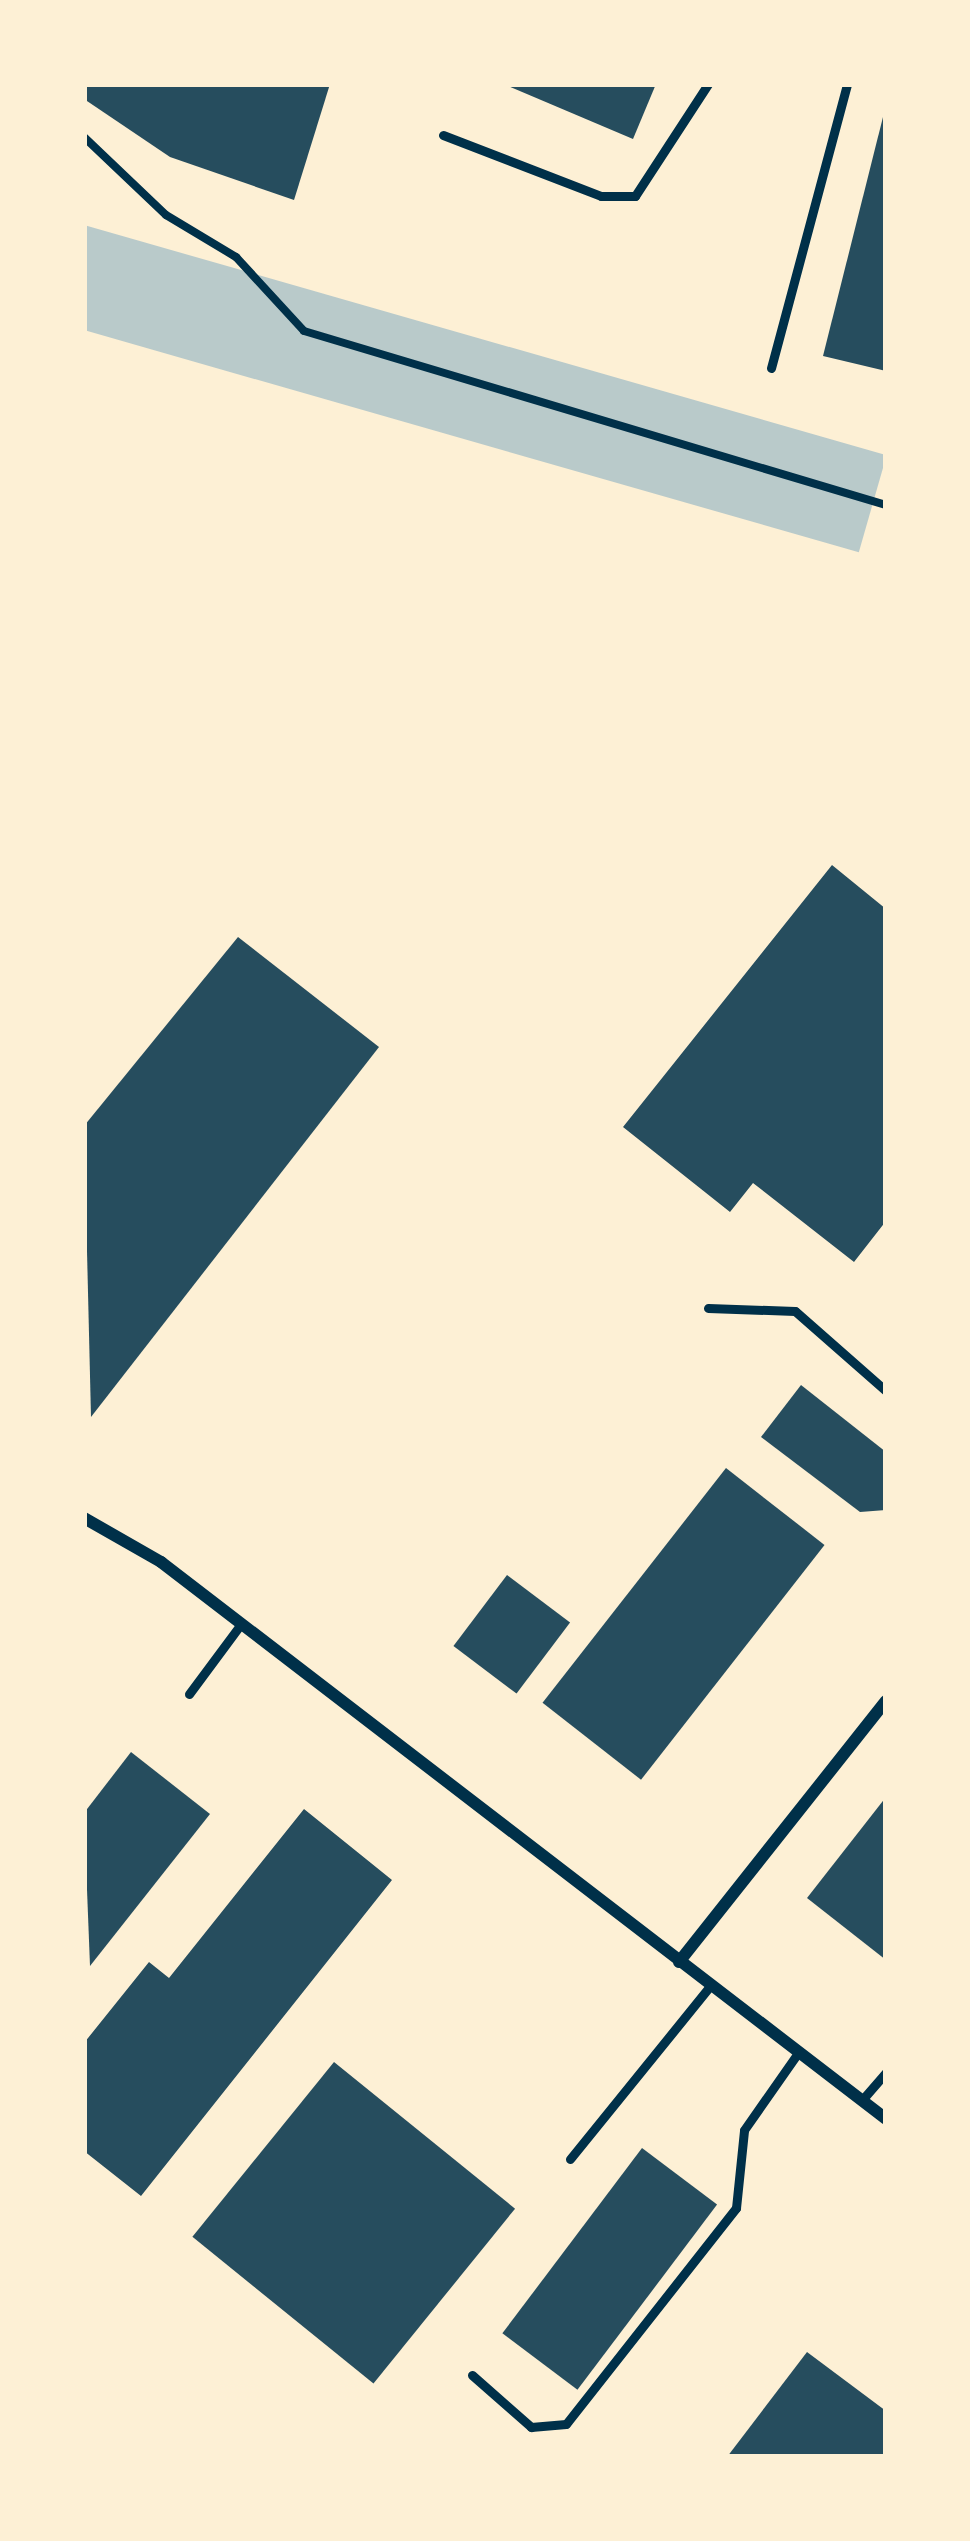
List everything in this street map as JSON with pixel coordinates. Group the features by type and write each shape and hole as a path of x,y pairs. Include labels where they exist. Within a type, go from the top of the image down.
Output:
{"street":[{"path":"84,1518 241,1624 886,2119"},
{"path":"679,1962 886,1701"}],"lane":[{"path":"443,135 601,196 635,196 708,84"},
{"path":"771,368 848,84"},
{"path":"708,1308 795,1311 886,1391"},
{"path":"189,1694 241,1624"},
{"path":"570,2159 710,1986"},
{"path":"472,2375 531,2427 566,2424 736,2208 744,2130 798,2053"},
{"path":"862,2100 886,2072"}],"path":[{"path":"84,137 166,214 236,257 304,331 886,505"}],"shaded area":[{"path":"84,225 886,455 859,552 84,330"}],"building":[{"path":"84,84 330,84 294,200 170,157 84,99"},
{"path":"503,84 656,84 633,139"},
{"path":"886,105 886,371 823,356"},
{"path":"832,865 886,909 886,1221 854,1262 753,1183 730,1212 623,1127"},
{"path":"238,937 379,1047 91,1417 84,1126"},
{"path":"801,1385 886,1452 886,1510 860,1512 761,1437"},
{"path":"726,1468 825,1545 641,1780 543,1703"},
{"path":"507,1575 570,1623 517,1694 453,1646"},
{"path":"131,1752 210,1814 90,1966 84,1813"},
{"path":"886,1797 886,1960 807,1898"},
{"path":"304,1809 392,1880 141,2196 84,2151 84,2043 149,1962 169,1978"},
{"path":"334,2062 515,2209 373,2383 192,2237"},
{"path":"642,2148 717,2205 577,2390 502,2333"},
{"path":"807,2352 886,2411 886,2457 727,2457"}]}
